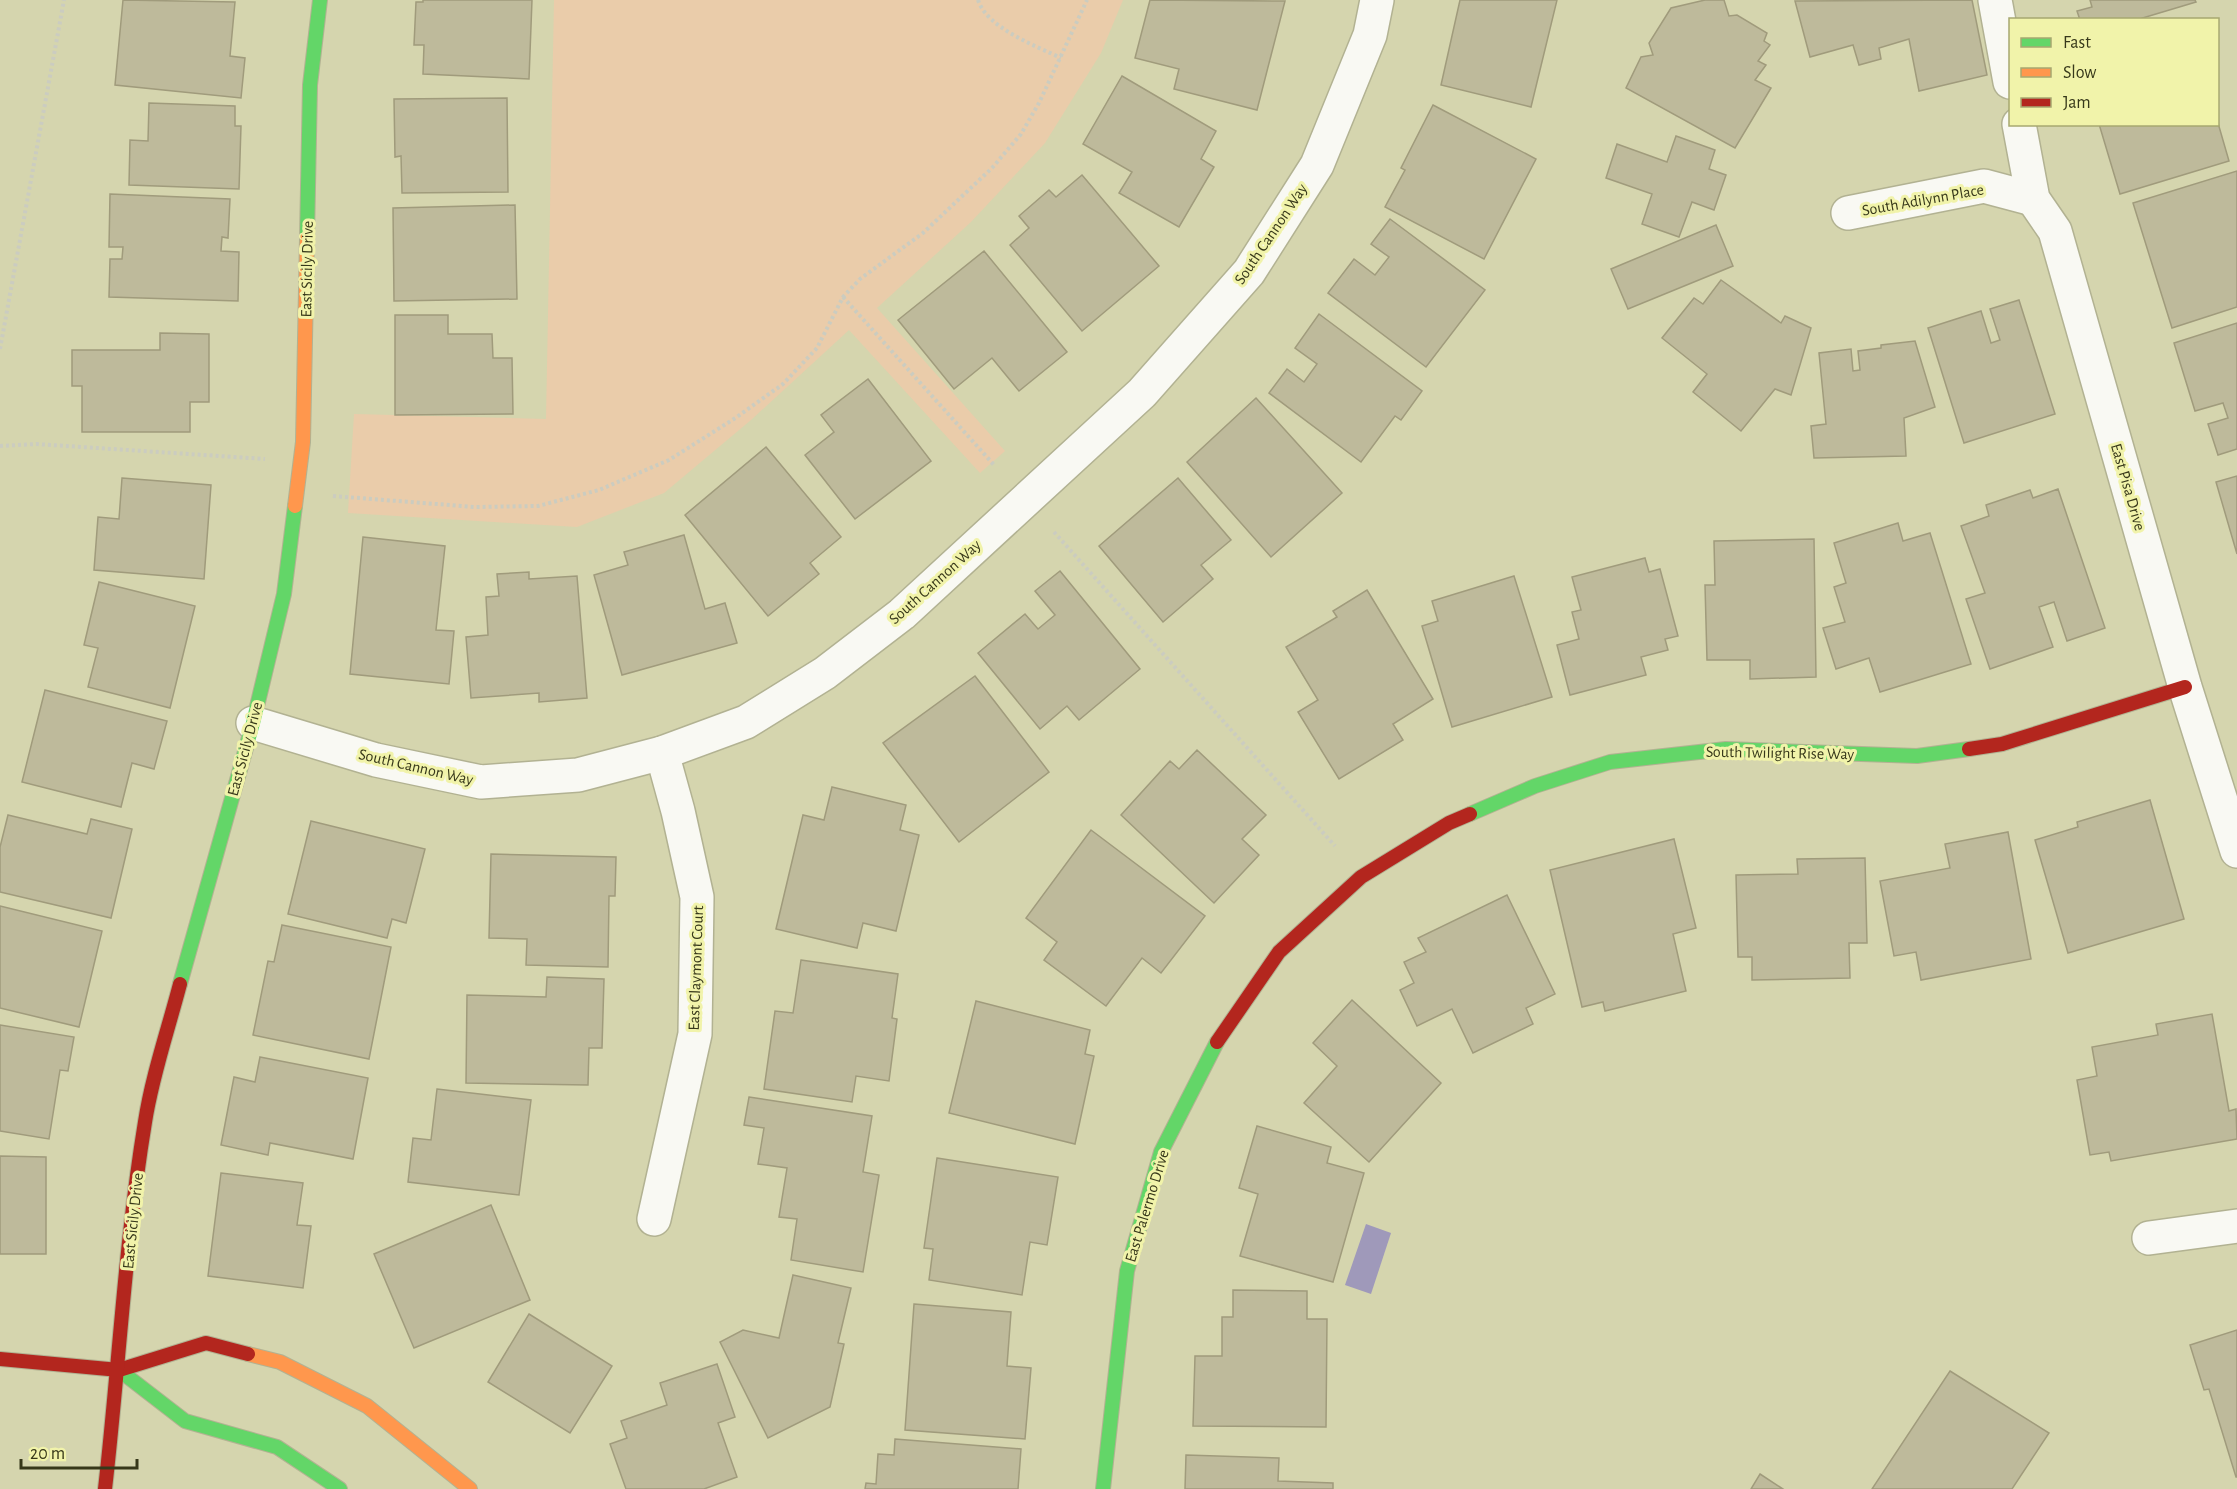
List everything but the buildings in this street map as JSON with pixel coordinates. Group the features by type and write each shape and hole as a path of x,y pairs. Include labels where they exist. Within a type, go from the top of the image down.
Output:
{"street":[{"name":"East Sicily Drive","path":"105,1489 119,1370 132,1217 145,1119 191,940 253,723 284,594 301,477 310,85 320,0"},
{"name":"South Cannon Way","path":"253,723 376,760 481,782 578,775 662,753 747,722 825,673 902,614 1142,393 1249,272 1317,165 1370,35 1377,0"},
{"path":"1995,0 2009,77"},
{"name":"East Pisa Drive","path":"2019,126 2033,198 2055,231 2185,687 2237,851"},
{"name":"South Adilynn Place","path":"1848,213 1984,186 2033,198"},
{"name":"South Twilight Rise Way","path":"1279,952 1361,877 1449,823 1535,786 1610,762 1726,749 1917,756 2002,744 2185,687"},
{"name":"East Claymont Court","path":"654,1219 695,1034 697,897 678,811 662,753"},
{"name":"East Palermo Drive","path":"1103,1489 1127,1271 1161,1152 1220,1038 1279,952"},
{"path":"2150,1238 2237,1226"},
{"path":"0,1359 119,1370 206,1343 280,1362 367,1406 470,1489"},
{"path":"119,1370 185,1422 277,1447 340,1489"}],"path":[{"path":"0,349 64,0"},
{"path":"978,0 980,6 1003,29 1061,58"},
{"path":"326,495 475,507 538,506 599,490 669,460 783,384 817,348 843,297 860,279 923,234 992,168 1021,134 1061,58 1087,0"},
{"path":"843,297 995,466"},
{"path":"0,446 36,444 275,460"},
{"path":"1054,532 1335,846"}],"shaded area":[{"path":"554,0 1123,0 1101,53 1045,143 971,222 877,308 1005,451 980,473 849,330 751,420 664,493 577,527 348,513 354,414 546,419"},
{"path":"1366,1224 1391,1233 1371,1294 1345,1285"}],"traffic: fast":[{"path":"307,238 310,85 320,0"},
{"path":"180,984 253,723 284,594 295,506"},
{"path":"1470,814 1535,786 1610,762 1726,749 1917,756 1969,749"},
{"path":"1103,1489 1127,1271 1161,1152 1217,1042"},
{"path":"119,1370 185,1421 277,1447 340,1489"}],"traffic: slow":[{"path":"295,506 303,442 307,238"},
{"path":"248,1354 280,1362 367,1406 470,1489"}],"traffic: jam":[{"path":"1969,749 2002,744 2185,687"},
{"path":"1217,1042 1279,952 1361,877 1449,823 1470,814"},
{"path":"105,1489 138,1168 152,1088 180,984"},
{"path":"0,1359 119,1370 206,1343 248,1354"}]}
